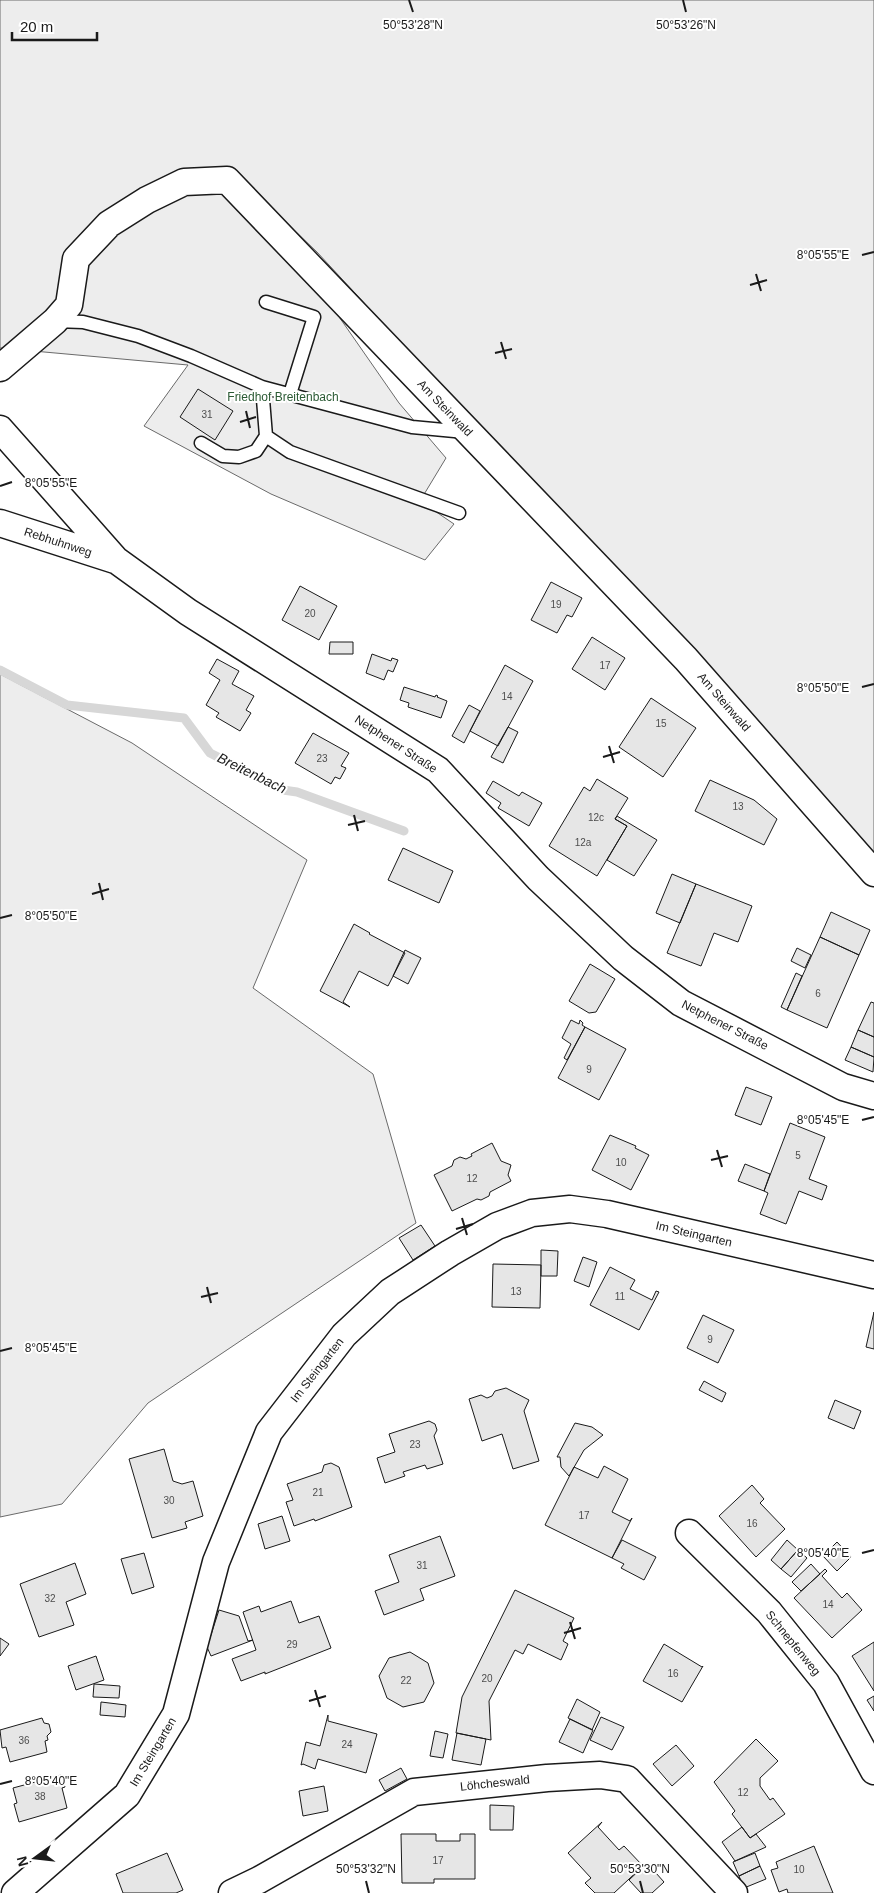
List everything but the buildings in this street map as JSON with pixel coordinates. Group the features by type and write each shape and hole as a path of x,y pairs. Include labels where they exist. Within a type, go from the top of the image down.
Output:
{"street":[{"name":"Am Steinwald","path":"0,368 55,321 69,305 76,259 109,224 147,200 184,182 227,180 686,659 874,873"},
{"name":"Netphener Straße","path":"0,429 116,560 188,612 438,770 545,885 623,958 681,1003 843,1087 874,1096"},
{"name":"Rebhuhnweg","path":"0,523 116,560"},
{"name":"Im Steingarten","path":"15,1893 126,1796 176,1714 216,1562 269,1432 344,1335 390,1292 450,1253 497,1226 532,1213 570,1209 607,1214 874,1275"},
{"name":"Schnepfenweg","path":"689,1533 769,1612 826,1683 874,1771"},
{"name":"Löhcheswald","path":"232,1893 259,1880 414,1792 548,1778 600,1775 628,1779 734,1893"},
{"path":"0,1879 6,1893"}],"lane":[{"path":"266,302 314,317 290,394"},
{"path":"55,321 83,322 138,336 191,356 262,387 412,427 469,433"},
{"path":"201,443 223,456 239,457 256,451 266,436 262,387"},
{"path":"266,436 290,452 459,513"}],"shaded area":[{"path":"0,0 874,0 874,855 317,252 248,186 399,403 446,458 420,501 454,524 425,560 271,494 144,426 188,365 0,348"},
{"path":"0,674 132,743 307,860 253,988 373,1074 416,1223 148,1403 62,1504 0,1517"}],"waterway":[{"name":"Breitenbach","path":"0,670 67,705 184,718 210,753 283,790 297,792 404,831"}],"park label":[{"name":"Friedhof Breitenbach","path":"283,397"}]}
